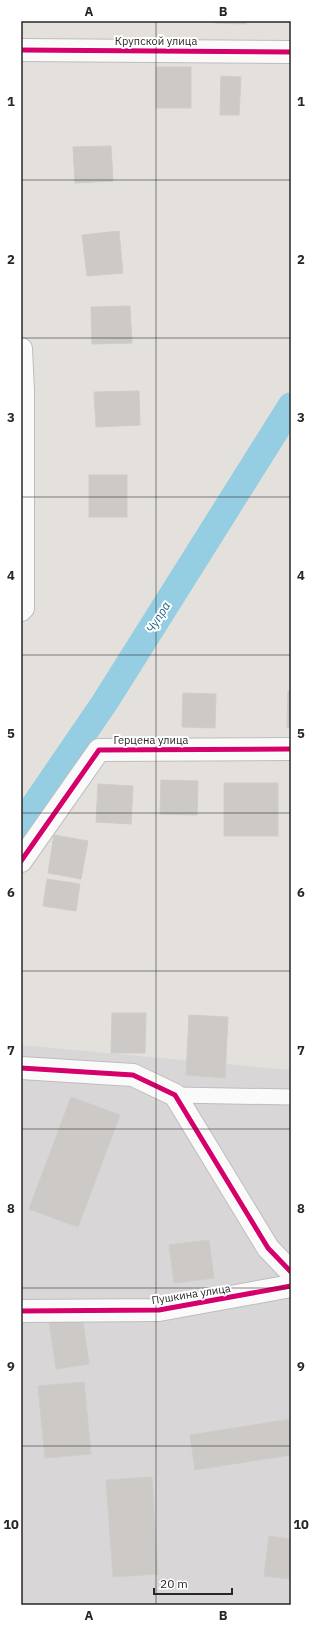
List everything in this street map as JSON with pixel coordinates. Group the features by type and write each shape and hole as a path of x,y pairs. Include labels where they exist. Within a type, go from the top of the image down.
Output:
{"street":[{"name":"Крупской улица","path":"21,50 291,52"},
{"path":"21,349 22,609"},
{"name":"Герцена улица","path":"21,862 99,750 291,749"},
{"path":"21,1068 133,1075 175,1096 268,1248 291,1272"},
{"name":"Пушкина улица","path":"21,1311 159,1310 291,1286"}],"lane":[{"path":"175,1096 291,1097"}],"shaded area":[{"path":"21,1045 291,1070 291,1605 21,1605"}],"building":[{"path":"215,21 246,21 246,24 215,23"},
{"path":"156,67 191,67 191,108 156,108"},
{"path":"221,76 241,77 239,115 220,115"},
{"path":"111,146 113,181 75,183 73,147"},
{"path":"119,231 123,273 87,276 82,235"},
{"path":"130,306 132,343 92,344 91,307"},
{"path":"139,391 140,425 96,427 94,392"},
{"path":"89,475 127,475 127,517 89,517"},
{"path":"288,691 291,691 291,728 287,727"},
{"path":"183,693 216,694 215,728 182,727"},
{"path":"161,780 198,781 197,815 160,814"},
{"path":"224,783 278,783 278,836 224,836"},
{"path":"98,784 133,786 131,824 96,822"},
{"path":"54,835 88,841 81,879 48,873"},
{"path":"47,879 80,884 76,911 43,906"},
{"path":"112,1013 146,1013 145,1053 111,1053"},
{"path":"189,1015 228,1017 225,1078 186,1075"},
{"path":"71,1097 120,1115 78,1227 29,1209"},
{"path":"209,1240 214,1278 174,1283 169,1245"},
{"path":"82,1315 89,1364 56,1369 49,1321"},
{"path":"84,1382 91,1454 45,1458 38,1386"},
{"path":"291,1419 291,1455 195,1470 190,1435"},
{"path":"152,1477 158,1574 113,1577 106,1480"},
{"path":"269,1536 291,1539 291,1579 264,1576"}],"waterway":[{"name":"Чупра","path":"21,825 105,702 291,406"}],"cycle path":[{"path":"21,50 291,52"},
{"path":"21,861 99,750 291,749"},
{"path":"21,1068 133,1075 175,1095 268,1248 291,1272"},
{"path":"21,1311 159,1310 291,1286"}]}
